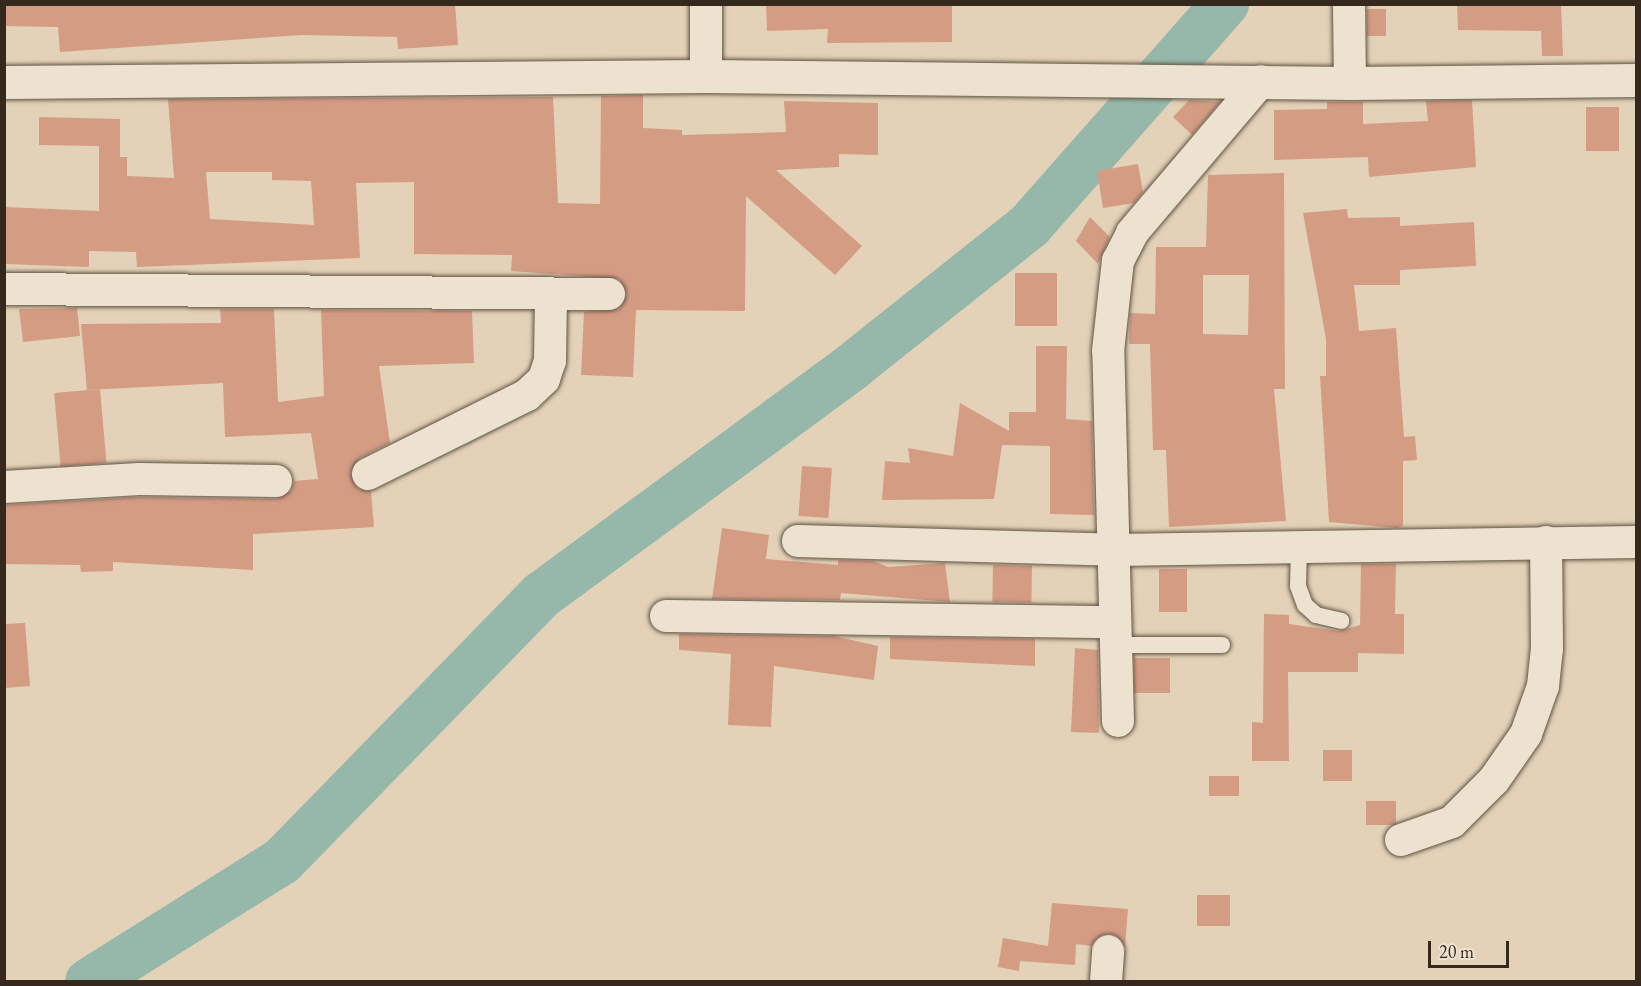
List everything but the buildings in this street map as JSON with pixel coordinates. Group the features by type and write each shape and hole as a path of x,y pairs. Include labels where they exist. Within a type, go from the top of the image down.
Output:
{"street":[{"path":"706,4 706,76"},
{"path":"1349,4 1350,83"},
{"path":"4,82 706,76 1350,83 1636,80"},
{"path":"1118,721 1108,351 1118,261 1132,233 1261,81"},
{"path":"4,289 609,294"},
{"path":"368,474 527,395 544,379 550,361 551,294"},
{"path":"4,487 139,479 276,481"},
{"path":"798,541 1115,550 1636,542"},
{"path":"1401,840 1452,822 1494,780 1526,734 1545,668 1546,542"},
{"path":"666,616 1115,633"}],"lane":[{"path":"1299,546 1298,586 1305,605 1316,615 1341,621"},
{"path":"1115,633 1222,645"}],"waterway":[{"path":"89,982 282,861 543,594 853,366 1030,225 1225,4"}]}
